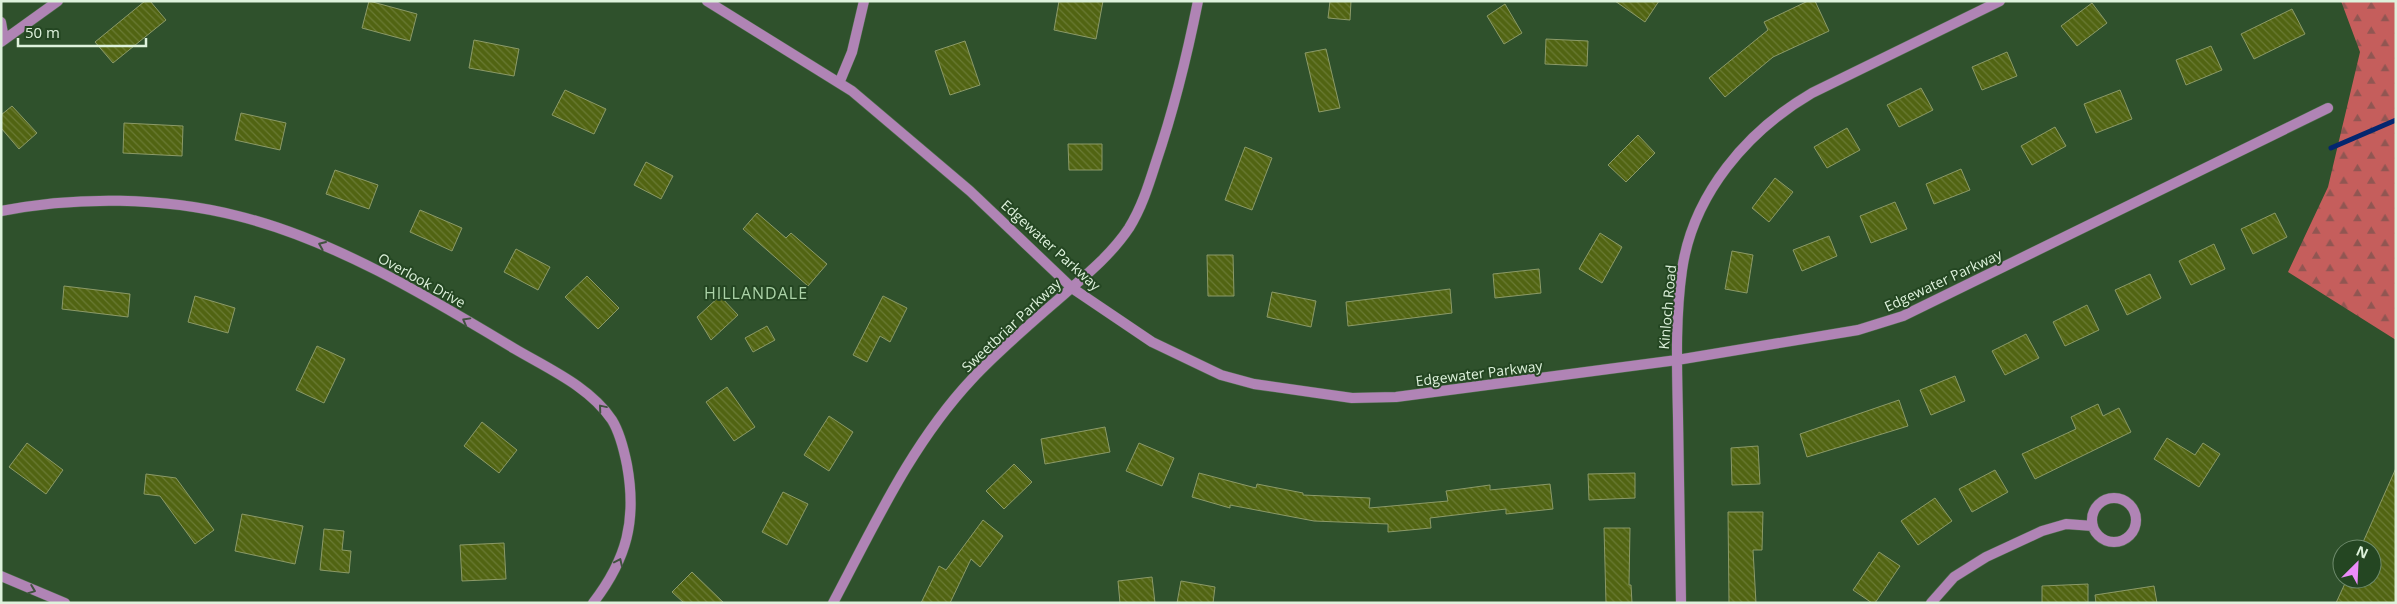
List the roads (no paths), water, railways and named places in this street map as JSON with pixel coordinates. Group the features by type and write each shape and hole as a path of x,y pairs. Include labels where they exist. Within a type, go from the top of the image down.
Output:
{"street":[{"path":"1,22 3,40 58,1"},
{"name":"Edgewater Parkway","path":"707,1 840,81 970,190 1072,288 1152,342 1194,364 1221,375 1254,384 1311,394 1352,398 1396,397 1677,360 1858,330 1903,316 2328,108"},
{"path":"840,81 852,52 864,1"},
{"name":"Sweetbriar Parkway","path":"833,603 898,481 951,403 997,355 1110,253 1129,227 1143,199 1180,87 1198,1"},
{"name":"Kinloch Road","path":"1681,603 1677,360 1682,269 1690,238 1702,209 1735,155 1758,131 1784,109 1984,5 2000,1"},
{"name":"Overlook Drive","path":"1,211 29,206 85,202 146,203 218,212 266,224 320,244 366,265 497,338 586,392 600,404 613,422 623,447 630,481 631,507 629,532 620,561 593,603"},
{"path":"1931,603 1954,577 1986,557 2042,531 2066,524 2093,526 2103,538 2110,541 2126,538 2135,526 2134,510 2122,499 2108,499 2097,506 2092,519 2093,526"},
{"path":"1,576 64,603"}],"waterway":[{"path":"2331,148 2396,120"}],"district":[{"name":"HILLANDALE","path":"756,293"}]}
